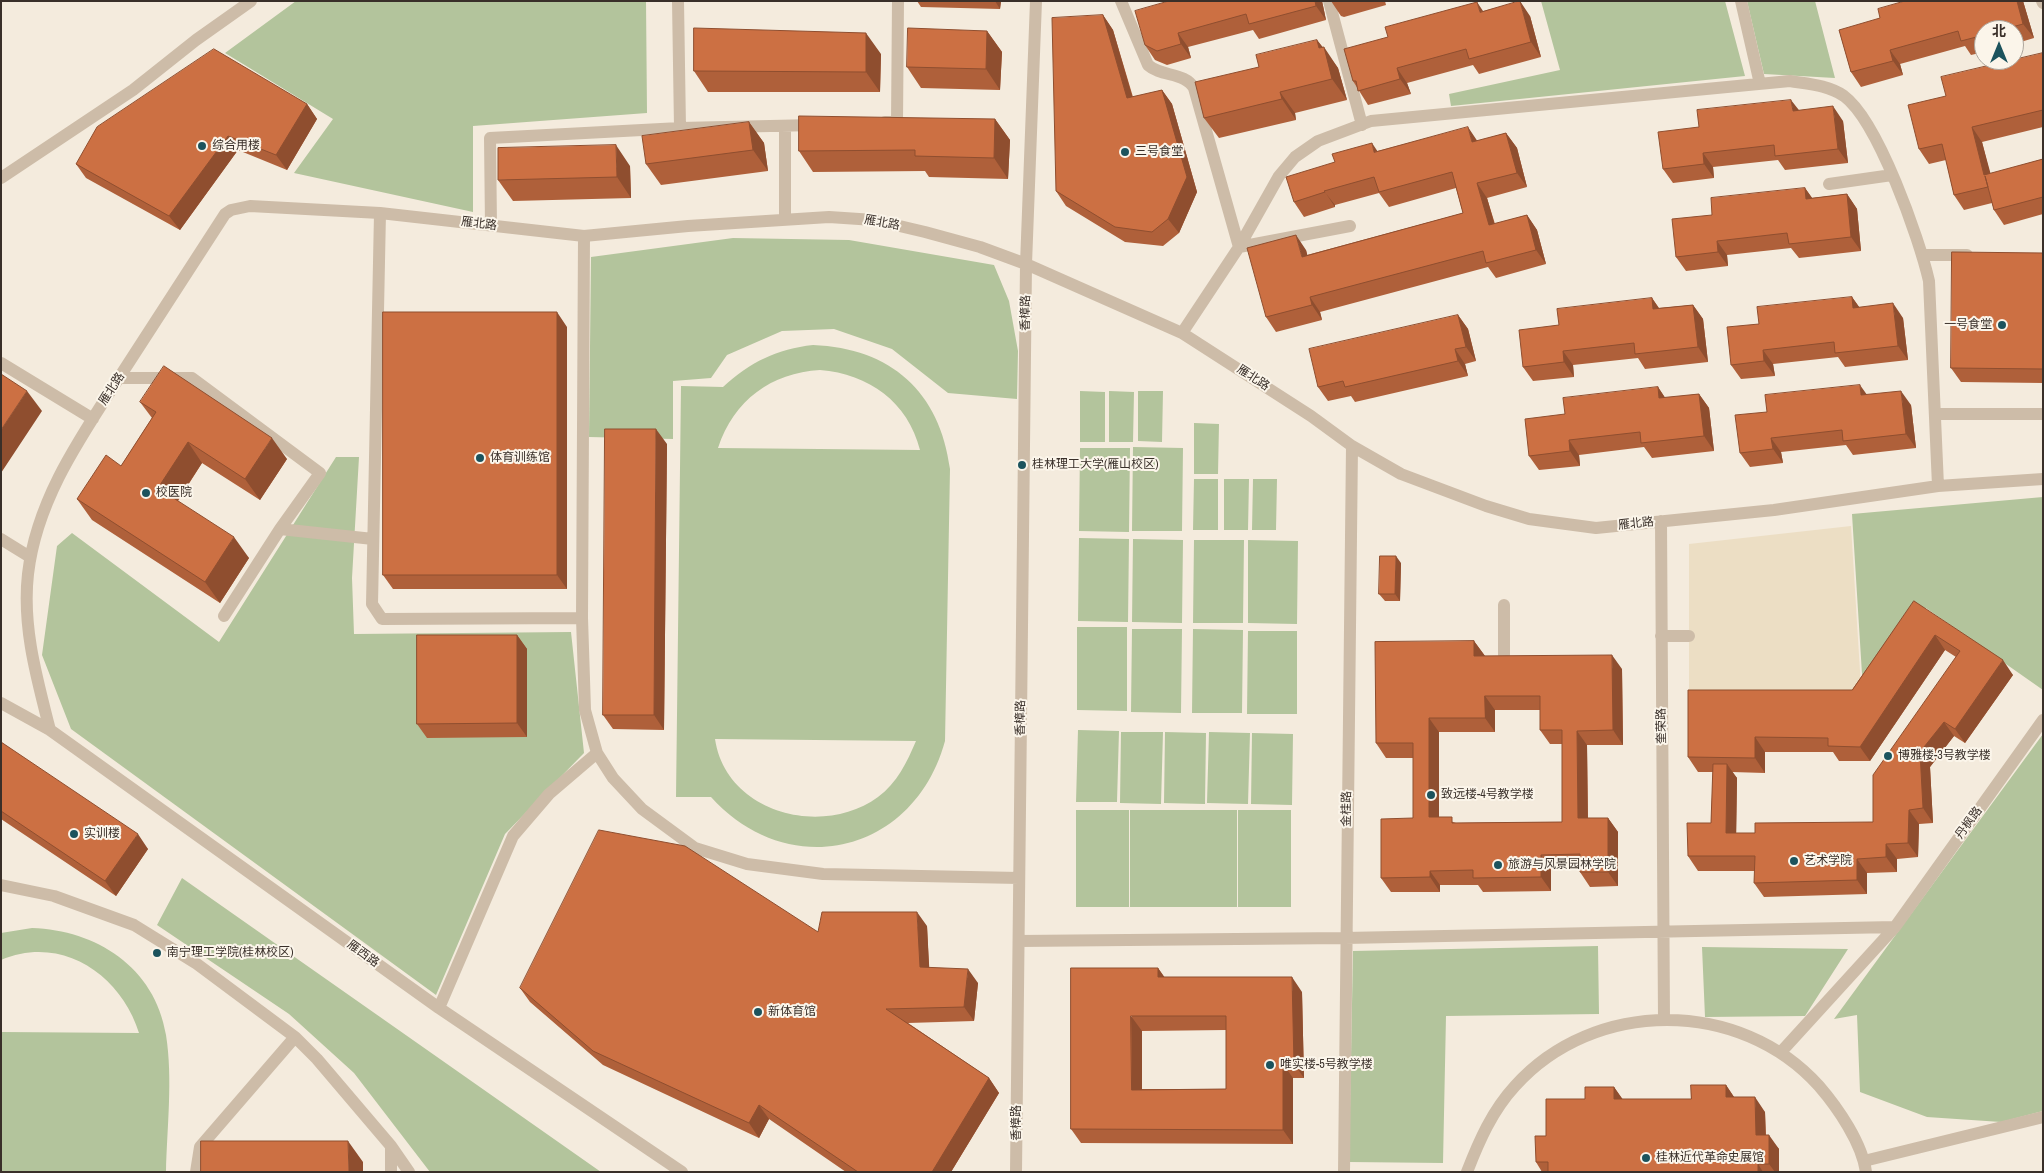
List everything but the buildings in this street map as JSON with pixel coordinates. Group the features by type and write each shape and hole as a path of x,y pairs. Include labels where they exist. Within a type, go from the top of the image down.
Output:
{"street":[{"path":"1,178 133,90 196,40 251,1"},
{"path":"678,1 680,128"},
{"path":"869,123 898,122 898,1"},
{"name":"香樟路","path":"1016,1172 1026,264 1036,1"},
{"path":"1121,1 1148,65 1154,70 1185,79 1194,88 1239,247"},
{"path":"1329,1 1362,125"},
{"path":"1741,1 1760,84"},
{"path":"1182,333 1239,247 1279,176 1295,157 1318,141 1381,120 1790,81 1811,84 1831,89 1844,96 1858,109 1886,160 1922,255 1929,281 1938,486"},
{"path":"491,226 490,138 680,128 832,124"},
{"path":"785,126 785,219"},
{"path":"1828,184 1892,175"},
{"name":"雁北路","path":"50,730 30,650 27,607 30,557 37,528 48,498 93,419 225,214 231,210 262,205 380,213 584,236 688,226 829,216 874,220 980,247 1026,264 1182,333 1311,416 1352,446 1402,474 1486,506 1529,519 1596,528 1774,510 1938,486 2043,479"},
{"path":"380,213 372,604 382,619 582,618"},
{"path":"1239,247 1350,226"},
{"path":"584,236 582,618 585,710 597,753 613,778 642,809 695,848 748,864 824,874 1019,878"},
{"path":"1922,255 1979,255"},
{"path":"1,363 93,419"},
{"path":"119,378 192,378 320,472 280,529 224,616"},
{"path":"1935,414 2043,414"},
{"name":"金桂路","path":"1344,1172 1345,938 1352,446"},
{"name":"奎荣路","path":"1661,521 1665,930 1664,1019"},
{"path":"280,529 373,539"},
{"path":"1,539 30,557"},
{"path":"1504,605 1504,655"},
{"path":"1661,636 1689,636"},
{"name":"雁西路","path":"1,703 50,730 439,1008 682,1172"},
{"name":"丹枫路","path":"1781,1052 1894,927 2043,720"},
{"path":"439,1008 513,836 549,794 597,753"},
{"path":"1,885 54,896 134,925 197,964 294,1037 317,1059 391,1146 409,1172"},
{"path":"1019,941 1345,938 1665,930 1894,927"},
{"path":"1467,1172 1479,1142 1494,1113 1514,1086 1539,1063 1567,1046 1598,1031 1664,1019 1698,1022 1731,1029 1781,1052 1810,1077 1837,1108 1865,1166 2043,1117"},
{"path":"196,1172 200,1147 294,1037"},
{"path":"391,1146 391,1172"}],"green space":[{"path":"296,1 646,1 647,113 473,126 473,212 294,173 333,119 225,53"},
{"path":"1541,1 1725,1 1745,76 1451,106 1449,94 1560,70"},
{"path":"1747,1 1815,1 1835,78 1764,74"},
{"path":"733,238 849,240 994,265 1009,301 1018,351 1017,399 948,393 892,349 834,329 782,331 727,355 711,378 673,381 673,439 589,437 591,257"},
{"path":"813,345 841,348 866,355 888,365 907,379 923,397 935,418 944,442 950,469 945,741 929,779 906,810 878,831 846,844 811,847 776,840 742,824 711,797 676,797 681,386 723,387 743,370 765,358","holes":["820,370 855,377 870,384 884,394 906,418 920,450 718,448 734,416 744,403 757,392 770,383 786,377 802,372","715,739 916,741 896,779 878,797 855,809 830,816 805,816 780,811 757,801 737,785 723,764"]},
{"path":"1080,391 1105,392 1105,442 1080,442"},
{"path":"1109,391 1134,392 1133,442 1109,442"},
{"path":"1138,391 1163,391 1162,442 1138,441"},
{"path":"1194,423 1219,424 1218,474 1194,474"},
{"path":"1133,447 1183,448 1182,531 1132,531"},
{"path":"1080,448 1130,448 1129,532 1079,531"},
{"path":"336,457 359,457 352,578 354,634 571,632 584,753 505,834 436,995 71,729 42,655 57,546 72,533 219,642"},
{"path":"1194,479 1218,479 1218,530 1193,530"},
{"path":"1224,479 1249,479 1248,530 1224,530"},
{"path":"1253,479 1277,479 1276,530 1252,530"},
{"path":"2043,497 2043,690 1926,608 1863,690 1852,514"},
{"path":"1079,538 1129,539 1128,622 1078,621"},
{"path":"1133,539 1183,540 1182,623 1132,622"},
{"path":"1194,540 1244,540 1243,623 1193,623"},
{"path":"1248,540 1298,541 1297,624 1248,623"},
{"path":"1077,627 1127,627 1127,711 1077,710"},
{"path":"1132,629 1182,629 1181,713 1131,712"},
{"path":"1193,629 1243,630 1242,713 1192,713"},
{"path":"1248,631 1297,631 1297,714 1247,714"},
{"path":"1078,730 1119,731 1117,802 1076,802"},
{"path":"1121,732 1163,732 1161,804 1120,803"},
{"path":"1165,732 1206,733 1205,804 1164,803"},
{"path":"1209,732 1250,733 1248,804 1207,803"},
{"path":"1252,733 1293,734 1292,805 1251,804"},
{"path":"2043,734 2043,1111 2001,1122 1927,1117 1860,1092 1857,1015 1834,1019"},
{"path":"1076,810 1129,810 1129,907 1076,907"},
{"path":"1130,810 1237,810 1237,907 1130,907"},
{"path":"1238,810 1291,810 1291,907 1238,907"},
{"path":"182,878 601,1172 430,1172 354,1073 289,1014 157,925"},
{"path":"32,928 56,930 100,945 119,957 136,972 149,990 160,1011 168,1052 169,1086 166,1172 1,1172 1,1032 139,1033 130,1012 118,993 104,978 86,965 67,956 46,952 24,953 1,960 1,933"},
{"path":"1598,946 1599,1014 1446,1016 1443,1163 1349,1162 1353,951"},
{"path":"1702,947 1848,949 1805,1016 1705,1017"}],"shaded area":[{"path":"1851,526 1862,703 1689,703 1689,544"}],"place":[{"name":"综合用楼","path":"202,146"},
{"name":"三号食堂","path":"1125,152"},
{"name":"一号食堂","path":"2002,325"},
{"name":"体育训练馆","path":"480,458"},
{"name":"桂林理工大学(雁山校区)","path":"1022,465"},
{"name":"校医院","path":"146,493"},
{"name":"博雅楼-3号教学楼","path":"1888,756"},
{"name":"致远楼-4号教学楼","path":"1431,795"},
{"name":"实训楼","path":"74,834"},
{"name":"艺术学院","path":"1794,861"},
{"name":"旅游与风景园林学院","path":"1498,865"},
{"name":"南宁理工学院(桂林校区)","path":"157,953"},
{"name":"新体育馆","path":"758,1012"},
{"name":"唯实楼-5号教学楼","path":"1270,1065"},
{"name":"桂林近代革命史展馆","path":"1646,1158"}]}
